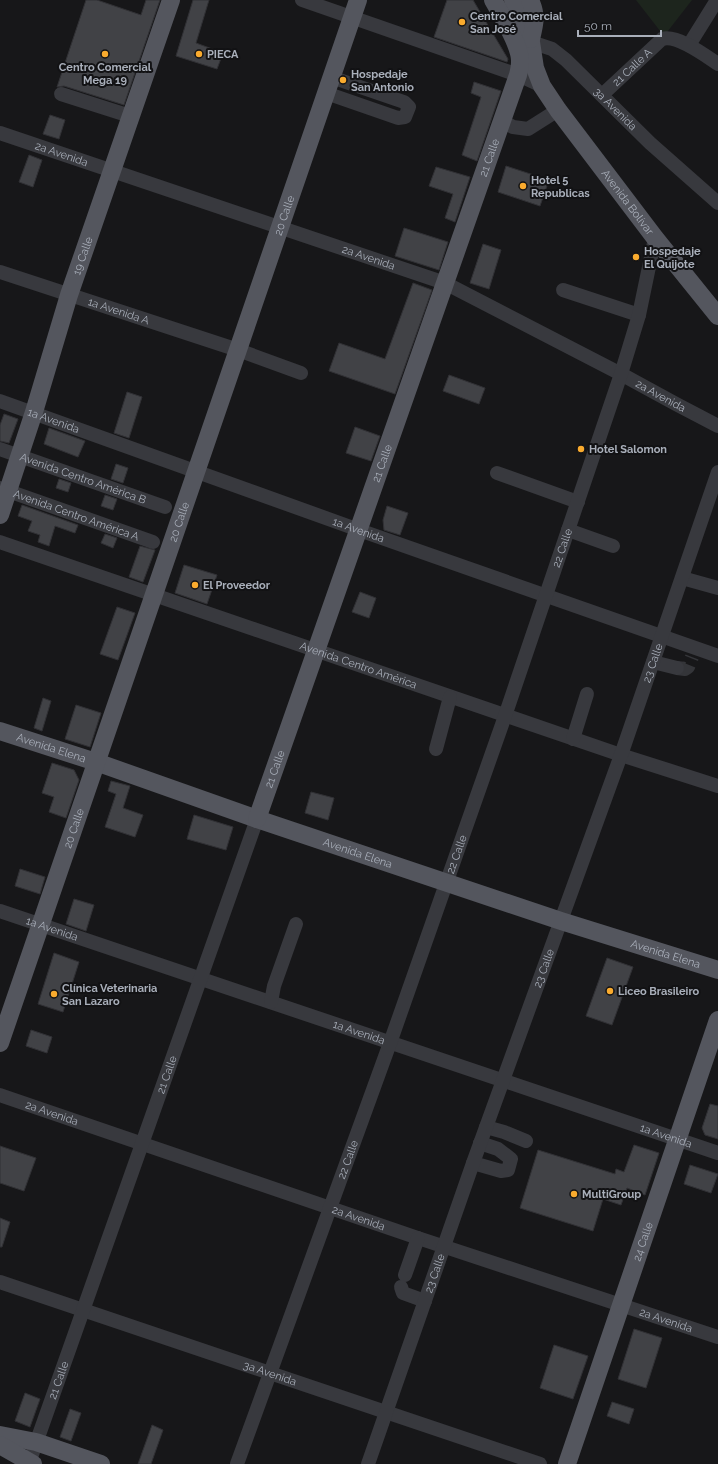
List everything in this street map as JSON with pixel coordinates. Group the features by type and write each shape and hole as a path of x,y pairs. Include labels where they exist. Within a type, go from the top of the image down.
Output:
{"main road":[{"name":"19 Calle","path":"0,515 4,490 20,456 69,295 171,0"},
{"name":"20 Calle","path":"0,1043 358,0"},
{"path":"492,0 506,24 519,54 520,63 518,75"},
{"path":"513,0 522,15 531,42"},
{"path":"530,0 535,16 535,26 531,42"},
{"name":"Avenida Bolívar","path":"531,42 535,68 542,86 558,110 655,238 718,316"},
{"name":"21 Calle","path":"257,819 518,75"},
{"name":"Avenida Elena","path":"0,731 96,762 257,819 561,921 718,970"},
{"name":"24 Calle","path":"567,1464 718,1020"},
{"path":"0,1436 36,1442 101,1464"},
{"path":"0,1445 31,1463"}],"street":[{"path":"302,0 518,75 542,86"},
{"path":"717,0 689,45 718,64"},
{"name":"3a Avenida","path":"506,24 531,42 552,49 559,54 650,143 718,203"},
{"name":"21 Calle A","path":"602,95 662,39 671,38 689,45"},
{"path":"328,85 404,102 408,107 407,114 404,117 398,118 328,85"},
{"path":"61,94 130,116"},
{"path":"502,121 513,127 528,128 558,110"},
{"name":"2a Avenida","path":"0,133 445,283 622,374 718,426"},
{"name":"22 Calle","path":"237,1464 390,1043 505,716 545,595 622,374 639,315 655,238"},
{"name":"1a Avenida A","path":"0,272 238,350 301,373"},
{"path":"563,290 639,315"},
{"name":"1a Avenida","path":"0,401 196,470 359,530 662,636 694,653 718,656"},
{"name":"Avenida Centro América B","path":"0,449 165,507"},
{"name":"23 Calle","path":"368,1464 480,1143 621,755 718,472"},
{"path":"497,473 578,502"},
{"name":"Avenida Centro América A","path":"4,490 153,542"},
{"path":"568,530 613,546"},
{"name":"Avenida Centro América","path":"0,542 572,739 718,786"},
{"path":"682,578 718,588"},
{"path":"653,662 677,668"},
{"path":"572,739 587,694"},
{"path":"436,748 450,697"},
{"name":"21 Calle","path":"31,1463 36,1442 257,819"},
{"name":"1a Avenida","path":"0,910 718,1153"},
{"path":"271,1002 274,986 296,924"},
{"name":"2a Avenida","path":"0,1095 418,1238 718,1337"},
{"path":"486,1127 526,1141"},
{"path":"473,1163 501,1171 508,1170 511,1159 503,1152 480,1143"},
{"path":"418,1238 403,1281 403,1293 425,1301"},
{"name":"3a Avenida","path":"0,1282 540,1464"}],"shaded area":[{"path":"636,0 692,0 664,36"}],"building":[{"name":"Centro Comercial Mega 19","path":"86,0 97,0 141,15 146,0 160,0 124,105 64,86 57,87"},
{"path":"193,0 209,0 196,43 223,53 217,69 176,56"},
{"name":"Centro Comercial San José","path":"447,0 473,0 508,59 507,62 434,37"},
{"path":"474,82 501,91 477,161 462,155 481,97 471,93"},
{"path":"50,115 65,120 59,139 43,134"},
{"path":"29,155 42,160 33,187 19,182"},
{"name":"Hotel 5 Republicas","path":"506,166 549,180 540,206 498,192"},
{"path":"436,167 470,177 455,222 445,218 453,194 429,186"},
{"path":"404,228 448,242 439,270 395,256"},
{"path":"483,244 501,250 489,289 470,283"},
{"path":"413,283 432,290 395,394 329,371 339,343 385,359"},
{"path":"449,375 485,388 479,404 443,391"},
{"path":"127,392 142,397 129,438 114,433"},
{"path":"4,414 18,419 9,443 0,441 0,425"},
{"path":"355,427 380,436 371,461 346,453"},
{"path":"49,428 85,441 78,457 44,444"},
{"path":"116,464 128,468 123,483 111,479"},
{"path":"59,479 71,483 68,492 56,488"},
{"path":"105,495 117,499 113,510 101,506"},
{"path":"22,505 78,525 75,533 55,526 49,546 38,542 40,535 28,531 32,521 18,516"},
{"path":"387,506 408,513 400,535 384,530 383,520"},
{"path":"105,534 117,538 113,548 101,543"},
{"path":"140,546 155,550 143,582 129,577"},
{"name":"El Proveedor","path":"184,565 217,575 207,604 175,593"},
{"path":"360,592 376,598 369,618 352,612"},
{"path":"117,607 135,613 118,660 100,654"},
{"path":"43,698 51,701 42,731 34,728"},
{"path":"76,705 101,713 90,747 65,739"},
{"path":"52,763 74,770 79,780 66,818 49,812 54,797 42,793"},
{"path":"111,781 130,786 123,808 143,815 135,837 105,827 116,794 108,791"},
{"path":"311,792 334,798 328,820 305,813"},
{"path":"194,815 233,827 226,850 187,839"},
{"path":"20,869 45,877 40,894 15,886"},
{"path":"74,899 94,905 86,931 66,924"},
{"path":"54,953 79,962 63,1012 38,1004"},
{"name":"Liceo Brasileiro","path":"607,958 633,967 612,1025 586,1016"},
{"path":"31,1030 52,1037 47,1053 26,1046"},
{"path":"710,1104 718,1106 718,1139 705,1135 702,1128"},
{"name":"MultiGroup","path":"634,1145 659,1153 645,1195 627,1188 621,1205 603,1199 593,1231 520,1208 538,1150 615,1174 616,1169 624,1172"},
{"path":"0,1146 36,1158 24,1191 0,1183"},
{"path":"690,1165 718,1174 711,1193 684,1184"},
{"path":"0,1218 10,1222 2,1247 0,1247"},
{"path":"634,1329 662,1338 646,1388 618,1379"},
{"path":"554,1345 588,1356 573,1399 540,1388"},
{"path":"25,1393 40,1399 30,1427 15,1421"},
{"path":"612,1402 634,1409 629,1424 607,1416"},
{"path":"70,1409 81,1413 71,1441 60,1437"},
{"path":"152,1425 163,1430 151,1464 138,1464"}],"tunnel":[{"path":"677,668 685,669 688,667 692,657"}],"place":[{"name":"Centro Comercial San José","path":"462,22"},
{"name":"Centro Comercial Mega 19","path":"105,54"},
{"name":"PIECA","path":"199,54"},
{"name":"Hospedaje San Antonio","path":"343,80"},
{"name":"Hotel 5 Republicas","path":"523,186"},
{"name":"Hospedaje El Quijote","path":"636,257"},
{"name":"Hotel Salomon","path":"581,449"},
{"name":"El Proveedor","path":"195,585"},
{"name":"Liceo Brasileiro","path":"610,991"},
{"name":"Clínica Veterinaria San Lazaro","path":"54,994"},
{"name":"MultiGroup","path":"574,1194"}]}
